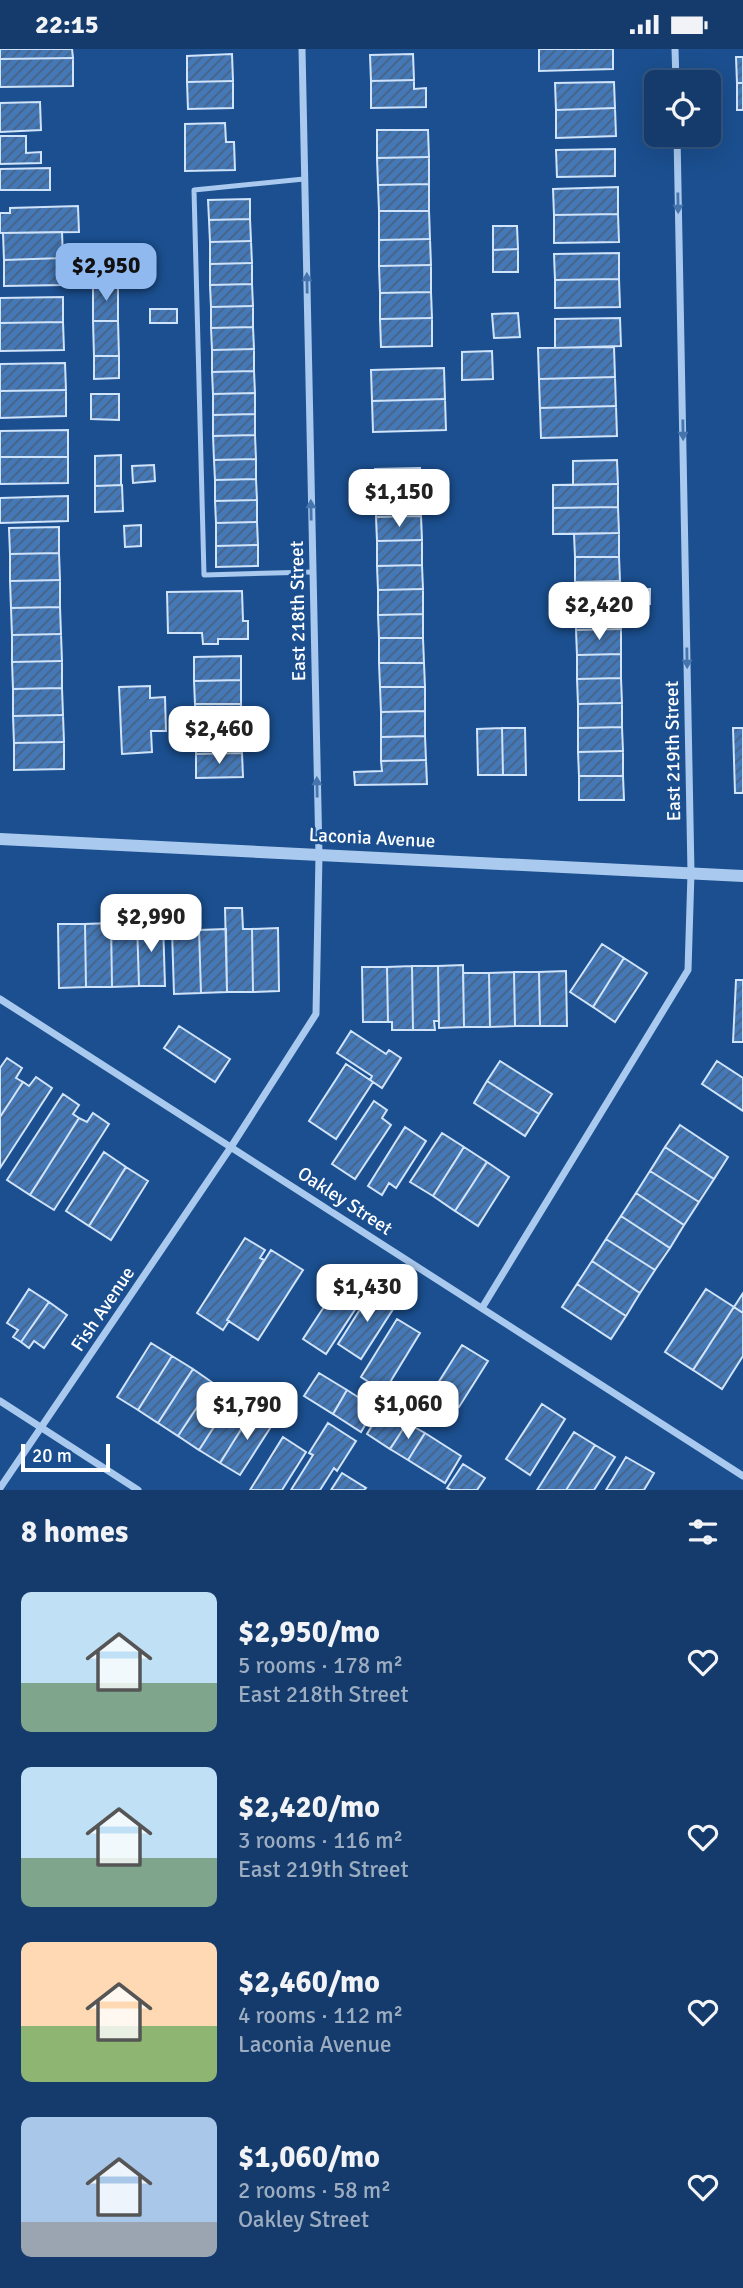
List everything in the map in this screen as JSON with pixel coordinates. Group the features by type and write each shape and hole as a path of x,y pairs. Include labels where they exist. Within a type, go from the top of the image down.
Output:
{"street":[{"name":"East 218th Street","path":"231,1147 316,1014 319,855 302,49"},
{"path":"675,49 676,70"},
{"name":"East 219th Street","path":"482,1308 688,970 691,873 677,147"},
{"name":"Laconia Avenue","path":"0,839 743,877"},
{"name":"Oakley Street","path":"0,999 743,1476"},
{"name":"Fish Avenue","path":"0,1488 231,1147"},
{"path":"0,1401 138,1490"}],"lane":[{"path":"304,179 194,190 204,575 313,572"}],"building":[{"path":"0,49 72,49 73,58 0,59"},
{"path":"539,49 613,49 613,69 539,71"},
{"path":"232,54 233,81 187,82 187,56"},
{"path":"413,54 414,80 371,81 370,55"},
{"path":"736,57 743,57 743,83 737,83"},
{"path":"73,58 73,86 0,87 0,59"},
{"path":"414,80 414,89 426,88 426,107 371,108 371,81"},
{"path":"233,81 233,108 188,109 187,82"},
{"path":"614,82 615,108 556,110 555,83"},
{"path":"737,83 743,83 743,110 737,110"},
{"path":"40,102 41,130 0,132 0,103"},
{"path":"615,108 616,136 556,138 556,110"},
{"path":"225,123 226,142 234,142 235,170 185,171 185,124"},
{"path":"377,130 428,130 429,157 377,158"},
{"path":"0,136 26,136 26,153 41,152 41,163 0,164"},
{"path":"615,149 615,176 557,177 556,150"},
{"path":"429,157 429,184 378,185 377,158"},
{"path":"50,168 50,190 0,190 0,169"},
{"path":"429,184 429,211 379,211 378,185"},
{"path":"618,187 618,214 554,215 553,189"},
{"path":"250,199 250,219 209,220 208,200"},
{"path":"78,206 79,232 0,233 0,213 10,213 10,208"},
{"path":"379,211 429,211 430,239 379,240"},
{"path":"618,214 619,242 554,243 554,215"},
{"path":"250,219 251,241 210,242 209,220"},
{"path":"493,226 517,226 518,249 493,250"},
{"path":"62,232 63,258 4,260 3,233"},
{"path":"430,239 431,265 379,266 379,240"},
{"path":"251,241 252,263 210,264 210,242"},
{"path":"518,249 518,272 493,272 493,250"},
{"path":"619,253 619,279 555,280 554,254"},
{"path":"63,258 64,285 4,286 4,260"},
{"path":"252,263 252,284 210,285 210,264"},
{"path":"431,265 431,292 380,293 379,266"},
{"path":"119,267 133,267 133,288 119,288"},
{"path":"619,279 620,307 555,308 555,280"},
{"path":"93,284 118,284 118,321 93,321"},
{"path":"252,284 253,306 211,307 210,285"},
{"path":"431,292 432,318 380,319 380,293"},
{"path":"63,297 63,322 0,323 0,298"},
{"path":"253,306 253,327 211,328 211,307"},
{"path":"150,309 177,309 177,323 150,323"},
{"path":"518,313 520,337 494,338 492,314"},
{"path":"432,318 432,346 381,347 380,319"},
{"path":"620,318 621,346 555,348 555,319"},
{"path":"93,321 118,321 119,356 94,356"},
{"path":"63,322 64,350 0,351 0,323"},
{"path":"253,327 254,349 212,350 211,328"},
{"path":"614,347 615,377 539,379 538,348"},
{"path":"254,349 254,371 212,372 212,350"},
{"path":"492,351 493,379 462,380 462,352"},
{"path":"94,356 119,356 119,378 94,379"},
{"path":"65,363 66,390 0,391 0,364"},
{"path":"444,368 445,399 372,401 371,370"},
{"path":"254,371 255,393 213,394 212,372"},
{"path":"615,377 616,406 540,408 539,379"},
{"path":"66,390 66,416 0,418 0,391"},
{"path":"255,393 255,414 213,415 213,394"},
{"path":"91,394 119,394 119,420 91,419"},
{"path":"445,399 446,430 373,432 372,401"},
{"path":"616,406 617,436 541,438 540,408"},
{"path":"255,414 255,435 213,436 213,415"},
{"path":"68,430 68,457 0,457 0,431"},
{"path":"255,435 256,459 214,460 213,436"},
{"path":"121,455 121,485 95,486 95,456"},
{"path":"0,457 68,457 68,483 0,484"},
{"path":"256,459 256,479 215,480 214,460"},
{"path":"617,460 618,484 573,485 573,461"},
{"path":"154,465 155,481 133,483 132,466"},
{"path":"420,468 421,492 376,493 375,469"},
{"path":"256,479 257,500 215,501 215,480"},
{"path":"618,484 618,507 553,508 553,485"},
{"path":"122,485 123,511 95,512 95,486"},
{"path":"421,492 421,516 376,517 376,493"},
{"path":"68,496 68,521 0,523 0,498"},
{"path":"257,500 257,522 216,523 215,501"},
{"path":"618,507 619,533 553,534 553,508"},
{"path":"421,516 422,540 377,541 376,517"},
{"path":"257,522 258,545 216,546 216,523"},
{"path":"141,525 141,546 125,547 124,526"},
{"path":"59,527 59,553 10,554 9,528"},
{"path":"619,533 619,557 575,557 574,534"},
{"path":"422,540 422,565 377,566 377,541"},
{"path":"258,545 258,566 216,567 216,546"},
{"path":"59,553 60,580 10,581 10,554"},
{"path":"575,557 619,557 620,581 575,582"},
{"path":"422,565 423,589 378,590 377,566"},
{"path":"60,580 60,607 11,608 10,581"},
{"path":"620,581 620,590 650,589 650,604 576,606 575,582"},
{"path":"423,589 423,614 378,615 378,590"},
{"path":"242,591 243,621 248,621 248,639 218,639 218,644 203,644 202,633 168,633 167,592"},
{"path":"576,606 620,606 621,629 576,630"},
{"path":"60,607 61,634 12,635 11,608"},
{"path":"423,614 423,638 379,638 378,615"},
{"path":"621,629 621,654 577,655 576,630"},
{"path":"61,634 62,661 12,662 12,635"},
{"path":"379,638 423,638 424,663 379,663"},
{"path":"621,654 621,678 577,679 577,655"},
{"path":"241,656 241,680 194,681 194,657"},
{"path":"62,661 62,688 13,689 12,662"},
{"path":"379,663 424,663 425,687 380,687"},
{"path":"621,678 622,703 578,704 577,679"},
{"path":"241,680 241,704 195,704 194,681"},
{"path":"150,686 150,698 165,697 166,731 151,731 152,752 122,754 119,687"},
{"path":"380,687 425,687 425,711 381,712"},
{"path":"62,688 63,715 13,716 13,689"},
{"path":"622,703 622,727 578,728 578,704"},
{"path":"195,704 241,704 242,729 196,730"},
{"path":"425,711 425,736 381,737 381,712"},
{"path":"63,715 64,742 14,743 13,716"},
{"path":"622,727 623,751 578,752 578,728"},
{"path":"502,728 503,775 478,775 477,729"},
{"path":"502,728 525,728 526,775 503,775"},
{"path":"733,728 743,728 743,793 735,793"},
{"path":"242,729 242,753 196,754 196,730"},
{"path":"425,736 426,760 381,761 381,737"},
{"path":"64,742 64,769 14,770 14,743"},
{"path":"623,751 623,776 579,776 578,752"},
{"path":"242,753 243,777 196,778 196,754"},
{"path":"426,760 427,784 355,785 354,772 382,771 381,761"},
{"path":"579,776 623,776 624,800 579,800"},
{"path":"225,908 242,908 243,929 252,929 253,992 227,992"},
{"path":"137,922 139,986 112,987 111,923"},
{"path":"137,922 163,922 165,986 139,986"},
{"path":"111,923 112,987 86,987 85,924"},
{"path":"58,924 85,924 86,987 59,988"},
{"path":"278,928 279,991 253,992 252,929"},
{"path":"226,929 227,992 201,993 199,930"},
{"path":"199,930 201,993 174,994 172,931"},
{"path":"602,944 624,958 593,1007 570,992"},
{"path":"624,958 647,973 615,1022 593,1007"},
{"path":"463,965 464,1027 439,1028 438,966"},
{"path":"412,966 413,1030 392,1030 392,1022 388,1022 387,967"},
{"path":"412,966 438,966 439,1021 434,1021 435,1030 413,1030"},
{"path":"362,967 387,967 388,1022 363,1022"},
{"path":"566,971 567,1026 540,1026 539,972"},
{"path":"514,972 515,1026 490,1027 489,973"},
{"path":"514,972 539,972 540,1026 515,1026"},
{"path":"463,973 489,973 490,1027 464,1027"},
{"path":"736,980 743,980 743,1042 733,1042"},
{"path":"179,1026 230,1059 215,1082 164,1048"},
{"path":"351,1031 386,1054 389,1050 401,1058 382,1088 370,1080 372,1076 337,1053"},
{"path":"7,1058 22,1068 16,1078 23,1082 0,1117 0,1068"},
{"path":"500,1061 552,1094 539,1114 487,1081"},
{"path":"717,1061 743,1078 743,1111 702,1084"},
{"path":"346,1064 373,1082 336,1139 309,1121"},
{"path":"36,1077 52,1088 0,1168 0,1117 23,1082 29,1086"},
{"path":"487,1081 539,1114 525,1136 474,1103"},
{"path":"63,1094 79,1105 73,1114 79,1118 30,1195 7,1180"},
{"path":"374,1101 387,1110 382,1118 391,1125 355,1179 332,1164"},
{"path":"93,1113 109,1124 54,1210 30,1195 79,1118 87,1122"},
{"path":"680,1125 728,1157 714,1179 665,1147"},
{"path":"405,1127 426,1141 396,1188 389,1183 382,1195 368,1186"},
{"path":"442,1133 464,1147 433,1196 410,1182"},
{"path":"464,1147 487,1162 455,1211 433,1196"},
{"path":"665,1147 714,1179 699,1202 650,1171"},
{"path":"104,1152 126,1167 89,1226 66,1211"},
{"path":"487,1162 509,1177 478,1226 455,1211"},
{"path":"126,1167 148,1181 111,1240 89,1226"},
{"path":"650,1171 699,1202 684,1225 636,1193"},
{"path":"636,1193 684,1225 670,1248 621,1216"},
{"path":"621,1216 670,1248 655,1270 606,1239"},
{"path":"245,1238 265,1250 260,1258 264,1260 223,1330 197,1313"},
{"path":"606,1239 655,1270 640,1293 592,1261"},
{"path":"271,1250 303,1270 258,1340 227,1320"},
{"path":"592,1261 640,1293 626,1316 577,1284"},
{"path":"348,1270 371,1285 326,1354 303,1339"},
{"path":"577,1284 626,1316 611,1339 562,1307"},
{"path":"29,1289 49,1302 21,1342 13,1337 18,1330 7,1323"},
{"path":"373,1289 397,1303 361,1359 338,1344"},
{"path":"706,1289 734,1307 693,1370 665,1352"},
{"path":"743,1293 743,1313 734,1307"},
{"path":"49,1302 67,1315 44,1348 34,1341 29,1348 21,1342"},
{"path":"734,1307 743,1313 743,1356 722,1389 693,1370"},
{"path":"397,1319 420,1333 384,1392 361,1377"},
{"path":"151,1343 172,1356 138,1410 117,1397"},
{"path":"462,1345 488,1361 459,1407 433,1391"},
{"path":"172,1356 193,1369 158,1423 138,1410"},
{"path":"193,1369 213,1383 178,1436 158,1423"},
{"path":"319,1373 347,1390 333,1414 304,1396"},
{"path":"213,1383 234,1396 199,1450 178,1436"},
{"path":"347,1390 375,1408 361,1432 333,1414"},
{"path":"234,1396 254,1409 220,1463 199,1450"},
{"path":"542,1404 565,1419 530,1475 506,1459"},
{"path":"383,1407 407,1423 390,1449 367,1434"},
{"path":"254,1409 274,1422 240,1475 220,1463"},
{"path":"328,1423 356,1441 337,1471 334,1468 320,1490 291,1490 313,1455 309,1453"},
{"path":"407,1423 425,1433 408,1460 390,1449"},
{"path":"574,1432 595,1445 566,1490 537,1490"},
{"path":"425,1433 461,1456 445,1483 408,1460"},
{"path":"283,1437 306,1452 282,1490 250,1490"},
{"path":"595,1445 615,1457 594,1490 566,1490"},
{"path":"626,1457 654,1473 644,1490 606,1490"},
{"path":"463,1464 485,1478 477,1490 447,1488"},
{"path":"342,1473 366,1488 331,1490"}]}
